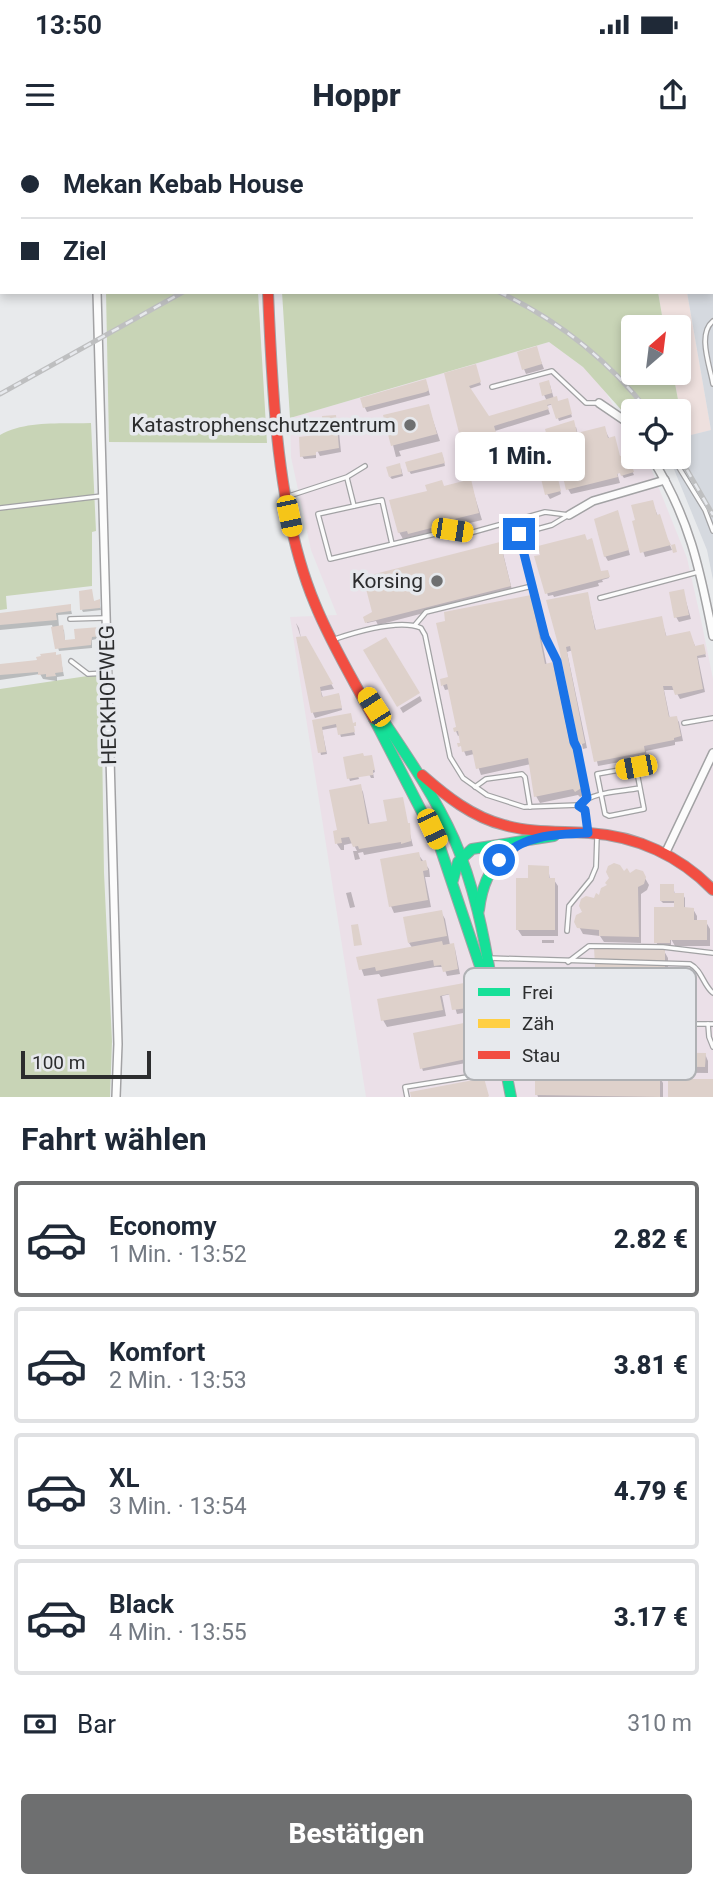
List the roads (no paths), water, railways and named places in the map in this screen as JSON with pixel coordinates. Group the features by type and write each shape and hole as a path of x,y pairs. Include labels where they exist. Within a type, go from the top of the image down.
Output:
{"street":[{"name":"HECKHOFWEG","path":"97,294 118,1044 116,1097"},
{"path":"268,294 278,445 285,497 302,570 315,605 440,848 480,968"},
{"path":"599,403 621,418"},
{"path":"659,469 692,540 713,636"},
{"path":"569,515 593,501 666,480"},
{"path":"334,643 414,768 461,858 479,918 490,968"},
{"path":"664,853 713,753"},
{"path":"414,768 438,790 471,812 513,828 593,833 643,844 664,853 689,869 713,890"},
{"path":"453,885 454,872 461,858 472,849 568,833"},
{"path":"479,918 486,879 499,860 526,841"},
{"path":"440,848 451,856 461,858 514,847"}],"lane":[{"path":"713,321 705,336 713,384"},
{"path":"492,387 552,372 586,403 599,403"},
{"path":"285,497 347,477 365,466"},
{"path":"680,469 705,510 713,531"},
{"path":"347,477 354,506"},
{"path":"0,508 103,496"},
{"path":"392,544 382,500 318,514 330,559 452,530 470,533 545,512 569,515"},
{"path":"569,515 552,524 519,534 545,637 557,661 587,798"},
{"path":"600,598 700,572"},
{"path":"415,625 426,612 533,586"},
{"path":"71,619 106,617"},
{"path":"334,643 366,630 415,625 421,628 425,635 450,757 463,778 475,788 504,802 530,807 579,806 585,810 593,833 596,867 591,879 569,906 567,931"},
{"path":"71,661 88,674 107,673"},
{"path":"684,723 713,718"},
{"path":"636,767 644,809 609,816 605,814 601,795 597,774 636,767"},
{"path":"475,788 486,779 522,774 525,777 530,807"},
{"path":"579,806 587,798 640,788"},
{"path":"568,962 589,946 663,947 713,953"},
{"path":"488,958 690,964 696,967 713,993"},
{"path":"710,1024 709,1037 713,1047"},
{"path":"407,1097 405,1087 464,1078"}],"railway":[{"path":"0,394 179,294"},
{"path":"503,294 542,315 581,343 639,399"},
{"path":"686,469 713,515"}],"place":[{"name":"Katastrophenschutzzentrum","path":"410,425"},
{"name":"Korsing","path":"437,581"}]}
